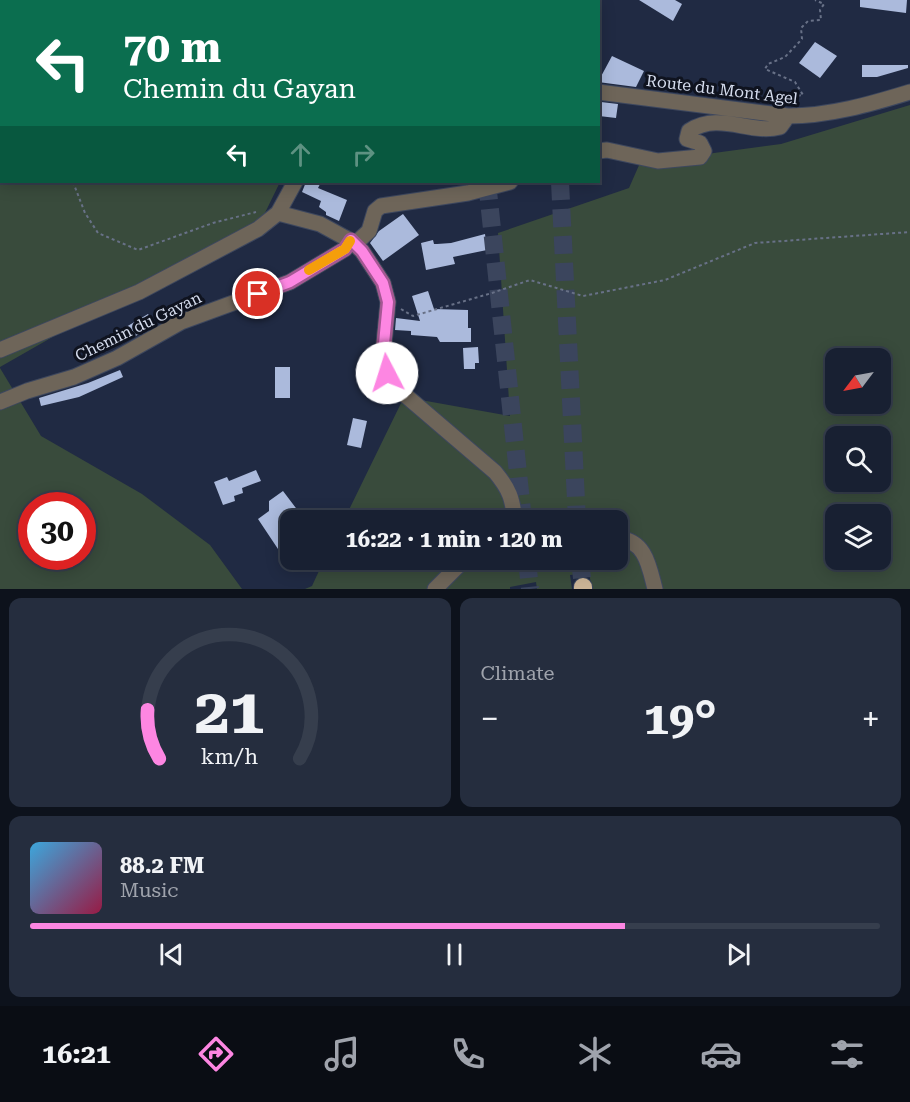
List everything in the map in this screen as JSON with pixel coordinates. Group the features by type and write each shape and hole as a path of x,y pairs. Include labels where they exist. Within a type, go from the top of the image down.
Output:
{"street":[{"name":"Route du Mont Agel","path":"600,92 788,116 807,116 885,100 910,92"},
{"path":"600,152 607,150 658,161 700,157 704,151 700,143 687,140 689,131 699,125 729,122 771,129 780,127 788,116"},
{"path":"0,350 140,292 258,229 278,213 294,183"},
{"name":"Chemin du Gayan","path":"0,402 74,377 117,358 181,322 290,282 345,249 369,231 375,211 381,206 468,193 506,183"},
{"path":"278,213 320,224 353,242 383,283 388,302 383,354 387,373 398,388 495,472 508,488 513,510"},
{"path":"628,541 639,546 648,560 655,589"},
{"path":"435,589 454,570"}],"path":[{"path":"776,103 768,100 802,94 795,82 765,69 768,64 785,57 802,39 801,28 808,21 821,20 820,10 824,4 815,0"},
{"path":"73,183 85,213 99,233 138,250 223,220 264,210 278,213"},
{"path":"388,302 413,316 530,280 583,297 664,280 755,243 910,232"}],"green space":[{"path":"910,105 910,589 592,589 589,573 570,575 572,589 537,589 536,582 510,587 510,589 305,589 312,586 319,570 628,570 628,510 349,510 404,397 510,416 498,233 629,188 640,163 781,144"},
{"path":"0,183 280,183 263,217 0,367"},
{"path":"0,368 41,436 142,494 210,545 242,589 0,589"}],"building":[{"path":"639,0 675,0 682,4 673,21"},
{"path":"860,0 907,0 906,13 860,7"},
{"path":"815,42 837,56 820,78 799,63"},
{"path":"612,56 644,71 636,87 600,82"},
{"path":"862,65 908,65 908,68 877,77 862,77"},
{"path":"601,102 618,104 616,118 600,116"},
{"path":"306,183 320,183 318,188 347,200 339,221 326,215 326,212 319,207 321,201 302,192"},
{"path":"403,214 419,235 383,261 370,243 379,231"},
{"path":"485,234 487,250 453,257 455,264 426,270 421,243 433,240 434,244 451,243"},
{"path":"428,291 434,309 468,310 471,342 440,342 437,337 411,335 411,331 395,330 396,318 420,321 412,296"},
{"path":"148,314 155,325 132,338 126,327"},
{"path":"478,347 479,363 475,363 475,369 464,369 463,348"},
{"path":"275,367 290,367 290,398 275,398"},
{"path":"120,370 123,377 79,397 41,406 39,398 88,383"},
{"path":"353,418 367,421 361,448 347,445"},
{"path":"256,470 261,481 242,488 243,493 234,496 235,501 223,505 214,482 227,477 229,481"},
{"path":"283,491 297,510 280,510 280,548 278,549 258,519 269,511 269,501"}],"tunnel":[{"path":"487,183 522,510"},
{"path":"560,183 576,510"},
{"path":"528,570 530,589"},
{"path":"581,570 583,587"}],"slow traffic":[{"path":"309,270 345,249 350,241"}],"route":[{"path":"258,294 290,282 345,249 351,240 362,251 383,283 388,302 383,354 387,373"}]}
